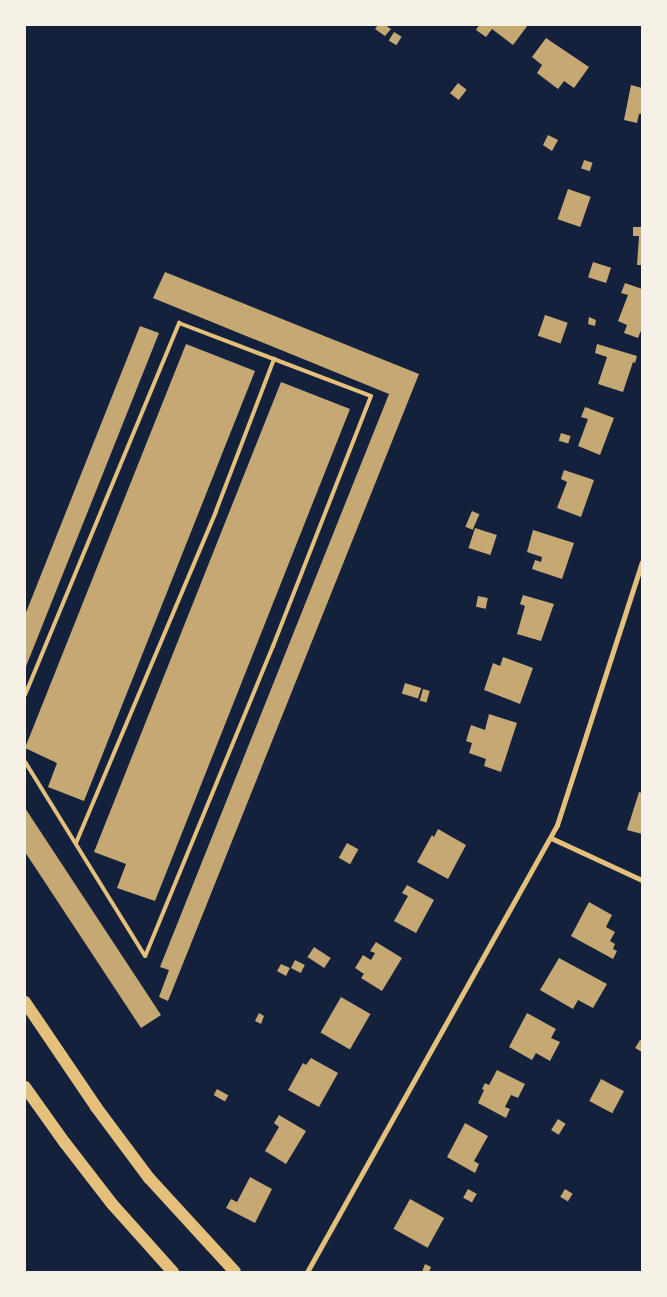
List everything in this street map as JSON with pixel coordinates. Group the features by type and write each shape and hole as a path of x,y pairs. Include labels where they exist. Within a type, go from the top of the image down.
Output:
{"main road":[{"path":"25,1002 96,1107 149,1178 235,1272"},
{"path":"25,1087 65,1144 113,1204 173,1272"}],"street":[{"path":"308,1272 558,825 642,562"},
{"path":"551,838 642,880"}],"lane":[{"path":"25,694 179,323 371,396 277,637 146,956 25,762"},
{"path":"76,844 216,511 274,359"}],"building":[{"path":"378,25 385,25 391,29 385,36 375,29"},
{"path":"479,25 528,25 513,45 492,29 486,37 476,30"},
{"path":"394,32 402,37 396,45 389,40"},
{"path":"546,38 589,67 574,88 564,81 558,89 537,73 542,65 532,57"},
{"path":"458,83 467,90 459,100 450,93"},
{"path":"631,85 642,88 642,114 639,114 637,123 624,120"},
{"path":"548,135 558,140 552,151 543,145"},
{"path":"584,160 593,163 590,171 581,169"},
{"path":"568,189 591,197 580,227 558,219"},
{"path":"633,227 642,227 642,265 637,265 639,236 633,236"},
{"path":"593,262 611,268 606,283 588,277"},
{"path":"165,272 419,374 168,1001 159,997 169,970 160,967 389,394 153,298"},
{"path":"625,283 642,289 642,328 638,338 624,333 627,325 618,321 628,295 621,293"},
{"path":"545,315 568,323 561,344 538,336"},
{"path":"589,317 596,320 595,326 588,324"},
{"path":"140,326 159,333 25,669 25,615"},
{"path":"186,344 255,371 84,801 48,787 57,763 25,748"},
{"path":"597,344 637,356 635,363 633,362 623,392 598,384 607,357 595,353"},
{"path":"281,382 350,409 155,901 117,888 126,864 94,852"},
{"path":"585,407 614,418 600,455 578,446 588,419 581,417"},
{"path":"561,433 571,436 568,444 559,441"},
{"path":"564,470 594,480 581,517 557,508 567,482 561,479"},
{"path":"472,511 479,514 473,530 465,527"},
{"path":"475,528 497,535 490,555 469,548"},
{"path":"533,530 574,543 562,579 532,569 535,560 541,562 542,557 527,552"},
{"path":"523,595 554,604 541,641 517,634 525,606 520,604"},
{"path":"478,596 488,598 486,609 476,607"},
{"path":"503,657 533,668 520,704 484,690 493,663 500,666"},
{"path":"405,683 421,688 418,698 402,694"},
{"path":"423,689 430,691 426,702 420,701"},
{"path":"489,714 517,723 501,772 484,766 486,759 469,753 472,743 466,741 471,725 485,730"},
{"path":"639,792 642,793 642,834 627,830"},
{"path":"25,808 161,1015 141,1028 25,852"},
{"path":"438,829 466,845 448,879 417,862 432,835 434,837"},
{"path":"347,843 358,849 350,864 339,858"},
{"path":"407,885 434,900 416,933 394,921 408,896 402,893"},
{"path":"589,902 612,915 606,927 615,932 610,941 615,944 613,949 617,951 613,959 571,936"},
{"path":"376,942 402,958 382,991 361,978 364,974 355,968 363,955 371,960 375,953 370,951"},
{"path":"314,947 331,958 324,968 307,957"},
{"path":"559,958 607,984 593,1008 578,1000 573,1009 540,990"},
{"path":"295,960 305,965 301,973 291,968"},
{"path":"281,964 290,968 286,976 277,971"},
{"path":"341,997 370,1014 350,1050 321,1033"},
{"path":"259,1013 264,1016 261,1024 255,1021"},
{"path":"527,1013 556,1029 551,1038 560,1042 550,1061 536,1053 532,1060 509,1047"},
{"path":"640,1040 642,1041 642,1052 635,1048"},
{"path":"311,1058 338,1073 319,1107 288,1090 303,1063 306,1065"},
{"path":"497,1070 525,1084 518,1098 511,1095 505,1107 510,1109 506,1118 478,1103 485,1083 489,1085"},
{"path":"601,1079 624,1091 612,1113 589,1101"},
{"path":"217,1089 228,1095 225,1101 214,1095"},
{"path":"279,1115 306,1131 286,1164 265,1151 279,1127 274,1123"},
{"path":"558,1119 566,1124 559,1135 551,1130"},
{"path":"465,1123 488,1136 474,1161 479,1164 475,1173 447,1157"},
{"path":"250,1177 272,1189 255,1223 226,1208 231,1199 237,1202"},
{"path":"468,1189 477,1194 472,1203 463,1198"},
{"path":"565,1189 573,1194 568,1201 560,1197"},
{"path":"410,1199 444,1218 428,1248 394,1229"},
{"path":"425,1264 431,1267 429,1272 422,1272"}]}
